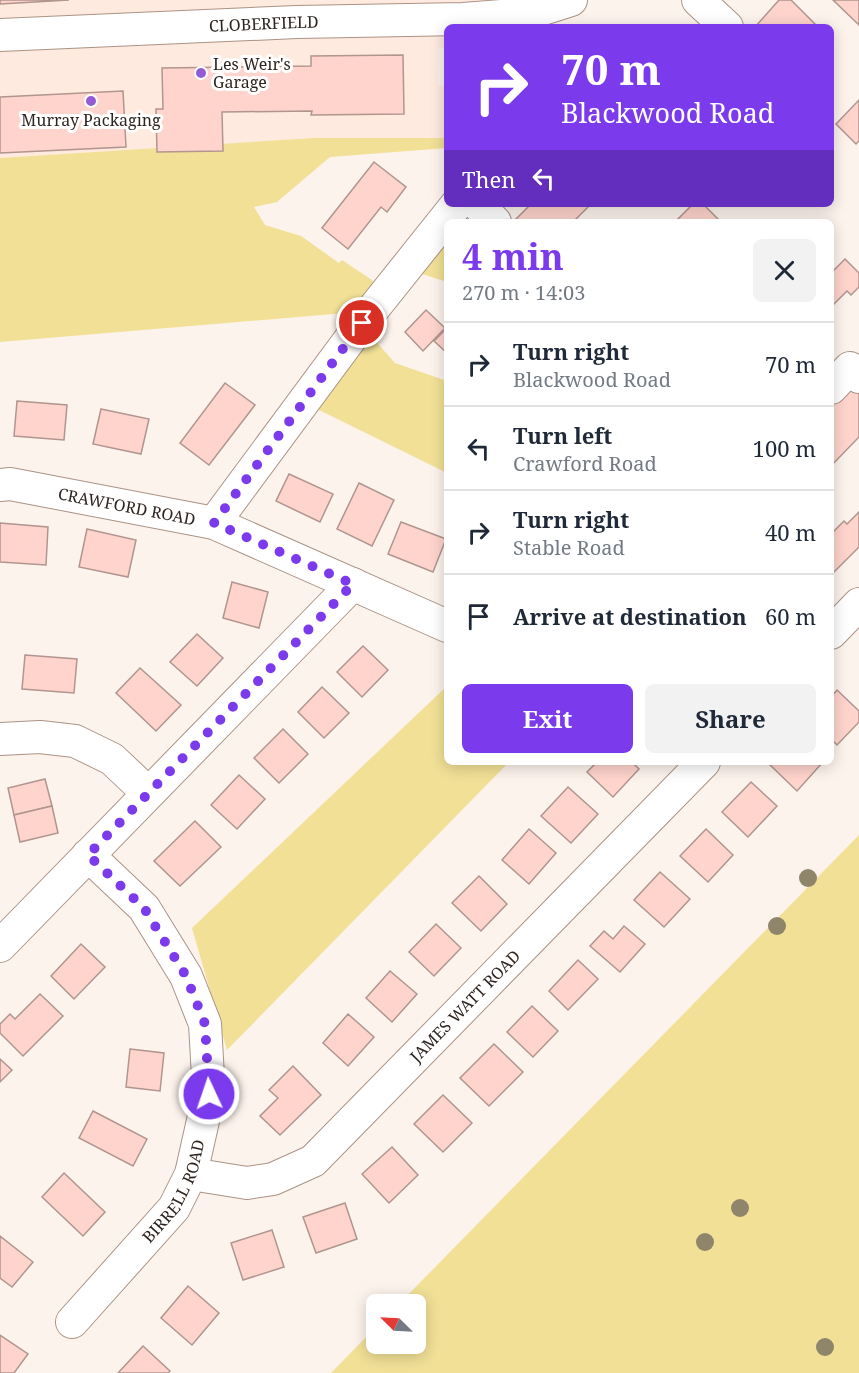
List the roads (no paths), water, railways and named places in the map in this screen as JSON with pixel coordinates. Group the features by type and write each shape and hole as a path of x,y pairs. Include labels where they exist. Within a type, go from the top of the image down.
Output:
{"street":[{"name":"CLOBERFIELD","path":"0,35 297,22 463,9 536,14 571,0"},
{"path":"698,0 724,24"},
{"path":"445,219 455,207"},
{"path":"480,207 492,219"},
{"path":"214,523 362,323 444,220"},
{"path":"834,385 850,368 859,377"},
{"name":"CRAWFORD ROAD","path":"0,485 10,484 214,523 444,625"},
{"path":"0,946 353,584"},
{"path":"834,630 859,604"},
{"path":"0,739 40,737 75,741 112,759 148,793"},
{"name":"JAMES WATT ROAD","path":"191,1174 247,1183 273,1179 313,1161 701,765"},
{"name":"BIRRELL ROAD","path":"72,1322 174,1208 191,1174 209,1094 205,1024 186,976 144,908 88,855"}],"place":[{"name":"Les Weir's Garage","path":"201,73"},
{"name":"Murray Packaging","path":"91,101"}]}
